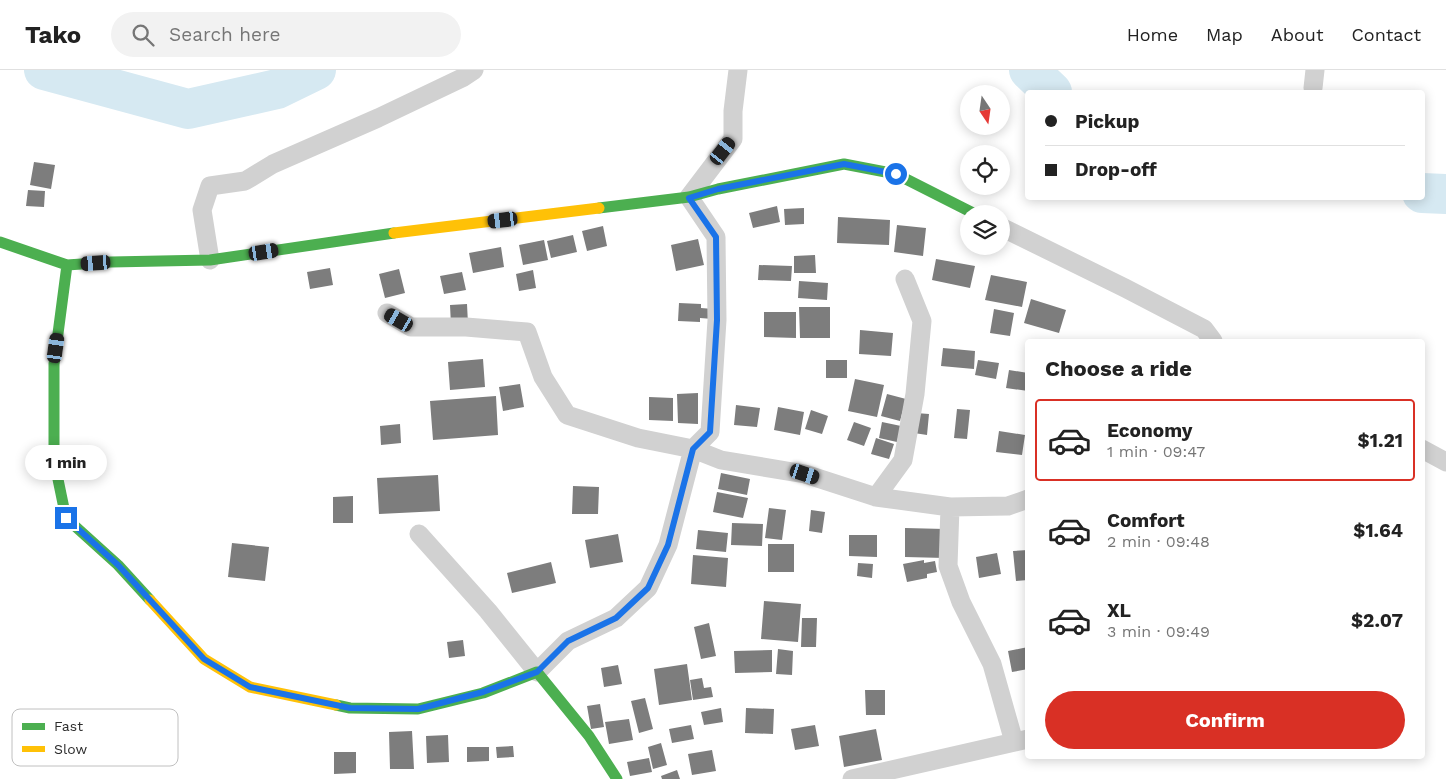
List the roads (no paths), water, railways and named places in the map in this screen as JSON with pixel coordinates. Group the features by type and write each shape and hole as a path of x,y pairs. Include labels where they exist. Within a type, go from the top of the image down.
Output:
{"street":[{"path":"210,260 202,210 210,186 245,181 273,164 378,118 462,78 474,70"},
{"path":"689,198 733,139 733,111 738,70"},
{"path":"0,242 67,265 210,260 355,238 689,198 718,189 844,164 896,174 960,206"},
{"path":"67,265 54,364 54,460 66,518 118,565 204,659 250,687 350,708 418,709 483,692 537,672 568,641 616,618 648,588 668,545 693,449 710,432 717,320 716,237 689,198"},
{"path":"1010,231 1126,288 1204,329 1212,339"},
{"path":"876,498 903,460 915,394 922,321 905,280"},
{"path":"387,313 411,327 466,327 527,332 543,377 567,415 638,438 693,449 721,460 805,474 876,498 950,507 1008,506 1025,501"},
{"path":"1425,451 1446,462"},
{"path":"852,779 1021,740 992,664 961,602 948,566 950,507"},
{"path":"419,534 488,611 589,736 617,779"}],"waterway":[{"path":"44,70 188,109 277,89 316,70"},
{"path":"1029,70 1050,90"},
{"path":"1425,193 1446,194"}]}
